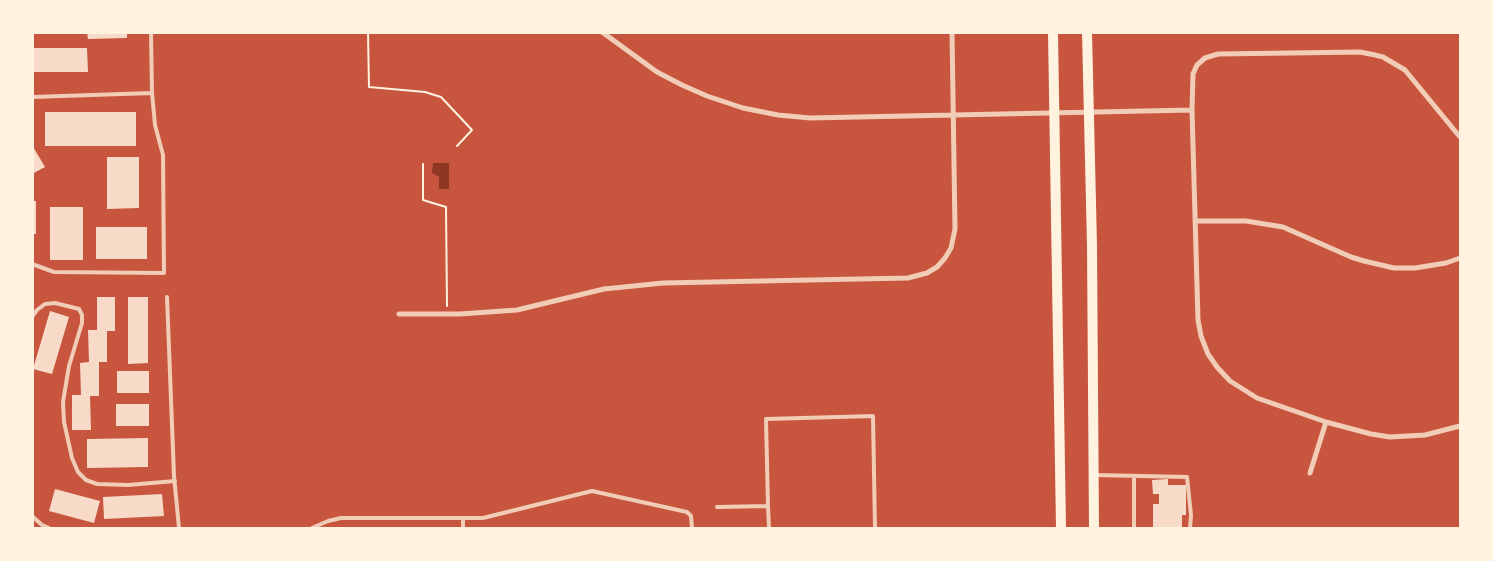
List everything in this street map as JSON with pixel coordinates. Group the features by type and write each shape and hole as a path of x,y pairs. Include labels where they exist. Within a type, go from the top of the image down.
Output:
{"main road":[{"path":"1053,32 1060,528"},
{"path":"1086,32 1092,246 1094,528"}],"street":[{"path":"602,32 657,72 707,96 743,108 778,115 810,118 1192,110"},
{"path":"399,314 447,314 517,310 604,289 663,283 908,278 927,273 937,267 945,258 955,237 955,114 952,32"},
{"path":"1460,137 1405,70 1383,57 1360,52 1212,55 1205,58 1193,74 1192,110 1198,320 1201,336 1208,354 1217,367 1230,381 1257,398 1326,422 1371,434 1390,436 1425,435 1460,426"},
{"path":"1195,221 1266,223 1299,233 1364,261 1394,268 1415,268 1446,263 1460,258"},
{"path":"1310,473 1326,422"}],"lane":[{"path":"32,264 54,272 164,273 163,155 155,125 152,93 151,32"},
{"path":"32,98 152,93"},
{"path":"167,297 178,528"},
{"path":"32,317 36,310 45,304 55,303 79,309 82,315 82,323 69,366 63,402 64,422 72,458 78,472 86,480 97,484 128,485 175,481"},
{"path":"769,528 766,419 873,416 875,528"},
{"path":"1093,475 1187,477 1191,515 1190,528"},
{"path":"1134,476 1134,528"},
{"path":"312,528 340,518 484,518 592,490 687,512 691,516 692,528"},
{"path":"717,507 768,506"},
{"path":"33,517 49,528"},
{"path":"462,528 463,518"}],"path":[{"path":"368,32 369,87 425,92 441,97 472,130 457,146"},
{"path":"423,164 423,200 446,207 447,314"}],"shaded area":[{"path":"433,163 449,163 449,189 439,189 439,177 432,173"}],"building":[{"path":"87,32 127,32 127,38 88,39"},
{"path":"32,48 87,48 88,72 32,72"},
{"path":"45,112 136,112 136,146 45,146"},
{"path":"32,145 45,167 32,174"},
{"path":"107,157 139,157 139,208 107,209"},
{"path":"32,201 36,201 36,234 32,234"},
{"path":"50,207 83,207 83,260 50,260"},
{"path":"96,227 147,227 147,259 96,259"},
{"path":"97,297 115,297 115,331 107,331 107,362 99,362 99,396 90,396 91,430 72,430 72,395 81,395 80,363 89,362 88,330 97,330"},
{"path":"128,297 148,297 148,363 128,364"},
{"path":"50,311 69,317 52,374 33,369"},
{"path":"117,371 149,371 149,393 117,393"},
{"path":"116,404 149,404 149,426 116,426"},
{"path":"148,438 148,467 87,468 87,439"},
{"path":"1168,479 1168,485 1186,485 1186,515 1182,515 1182,528 1153,528 1153,504 1159,504 1159,494 1153,494 1152,480"},
{"path":"55,489 100,501 94,523 49,511"},
{"path":"162,494 164,516 104,519 103,497"}]}
